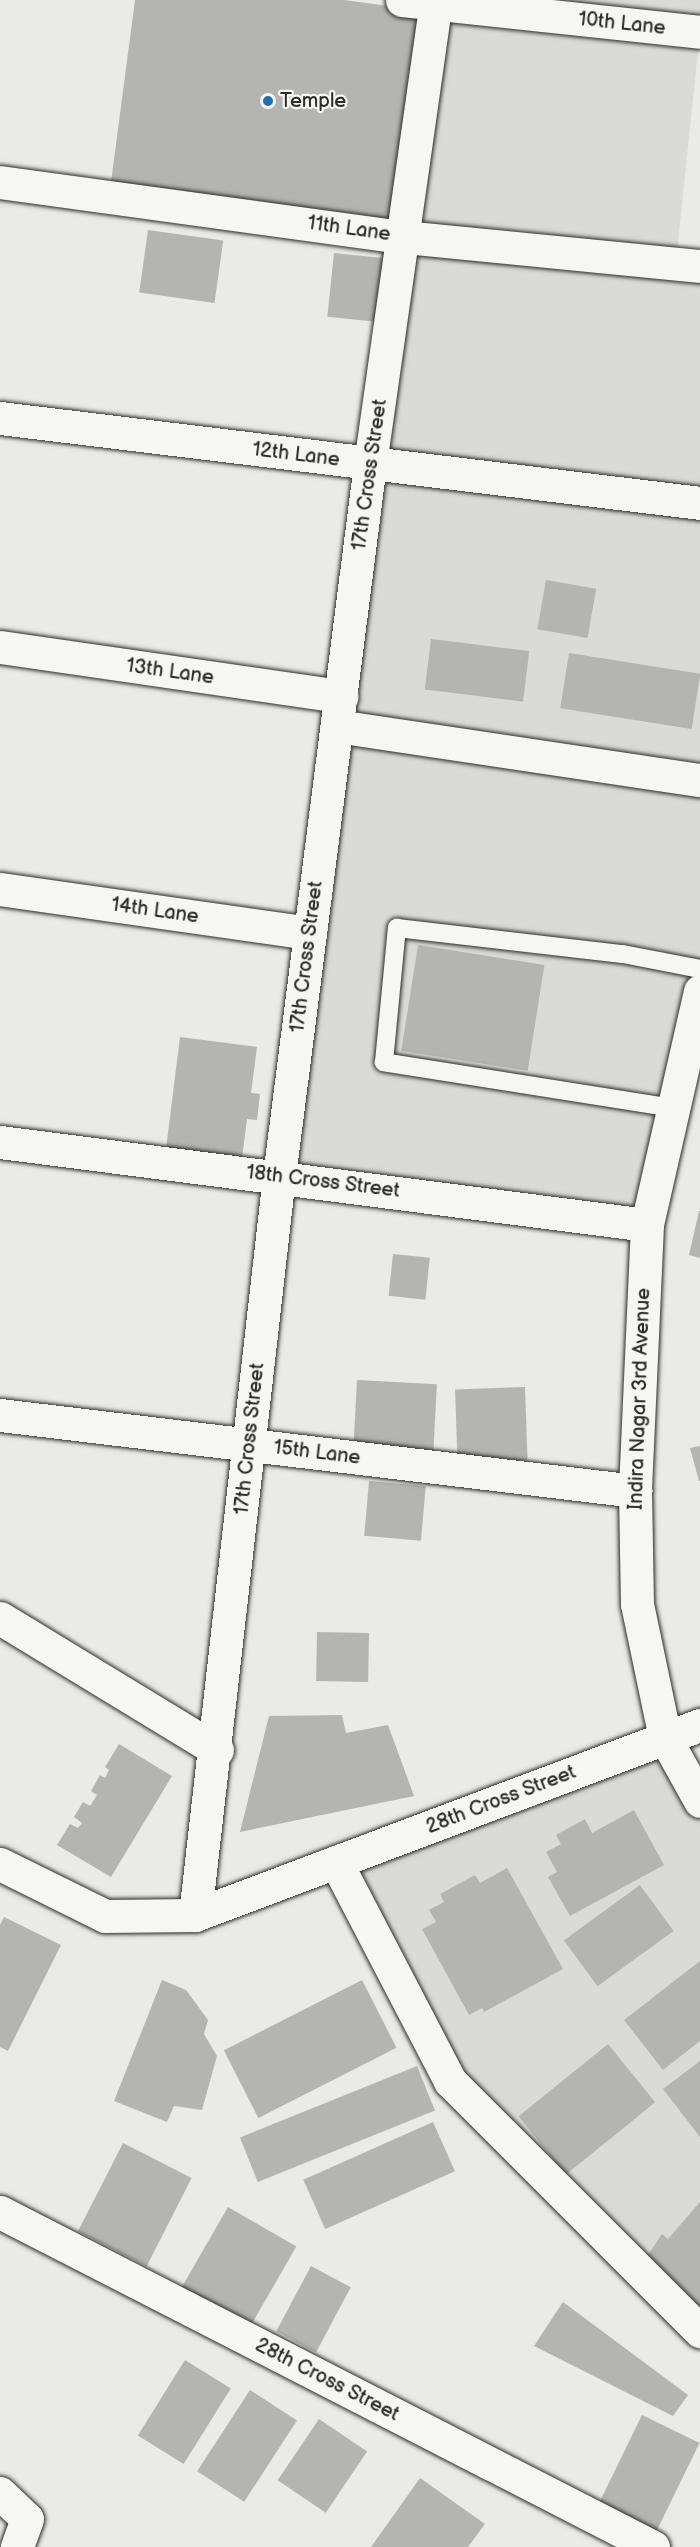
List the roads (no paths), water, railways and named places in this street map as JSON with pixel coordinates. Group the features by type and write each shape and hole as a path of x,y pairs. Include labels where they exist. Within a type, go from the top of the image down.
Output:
{"street":[{"name":"10th Lane","path":"402,0 700,32"},
{"name":"17th Cross Street","path":"195,1915 217,1750 279,1176 370,464 404,237 435,2"},
{"name":"11th Lane","path":"0,182 404,237 700,266"},
{"name":"12th Lane","path":"0,418 700,503"},
{"name":"13th Lane","path":"0,647 700,780"},
{"name":"14th Lane","path":"0,889 310,933"},
{"name":"Indira Nagar 3rd Avenue","path":"698,1011 646,1225 634,1491 638,1604 665,1738 700,1802"},
{"name":"18th Cross Street","path":"0,1142 279,1176 646,1225"},
{"name":"15th Lane","path":"0,1415 634,1491"},
{"path":"0,1618 217,1750"},
{"name":"28th Cross Street","path":"0,1864 105,1916 195,1915 700,1725"},
{"path":"336,1862 450,2081 700,2331"},
{"name":"28th Cross Street","path":"0,2212 653,2547"},
{"path":"0,2493 27,2519 17,2547"}],"lane":[{"path":"673,1108 384,1062 397,928 623,954 700,969"}],"place":[{"name":"Temple","path":"268,101"}]}
